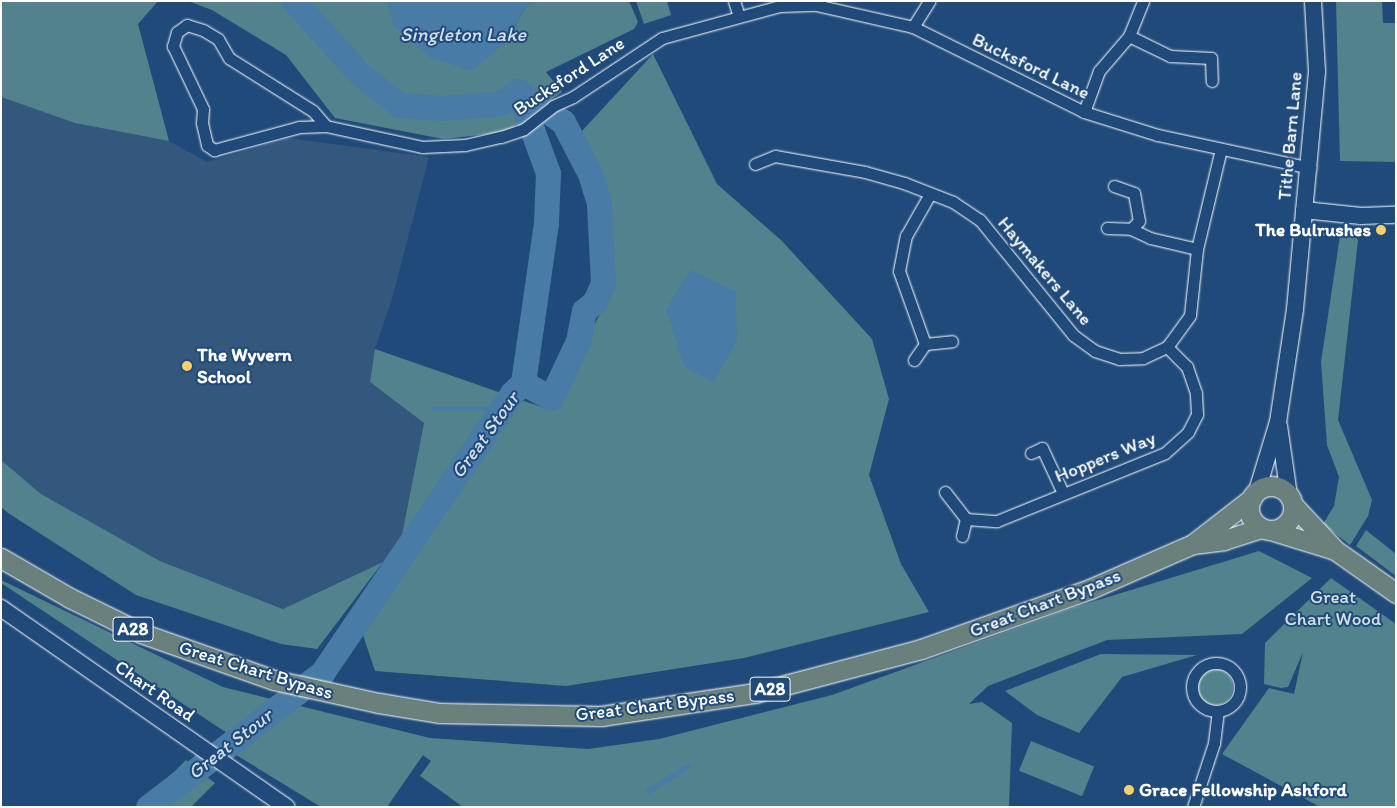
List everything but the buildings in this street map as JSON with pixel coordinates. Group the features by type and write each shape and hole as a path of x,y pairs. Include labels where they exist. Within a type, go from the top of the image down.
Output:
{"main road":[{"path":"1335,550 1266,529 1249,512 1254,495 1270,486 1291,500 1335,550 1396,593"},
{"name":"Great Chart Bypass","path":"1,558 70,598 141,633 274,680 440,713 601,716 680,706 755,693 921,649 1090,589 1193,544 1254,495"},
{"path":"1266,529 1287,523 1291,500"},
{"name":"Great Chart Bypass","path":"1193,544 1224,540 1266,529"}],"street":[{"path":"734,1 739,16"},
{"path":"913,27 929,1"},
{"path":"1084,112 1099,71 1130,36 1142,1"},
{"name":"Tithe Barn Lane","path":"1254,495 1278,422 1295,309 1304,210 1310,168 1317,71 1313,1"},
{"name":"Bucksford Lane","path":"326,126 314,111 229,58 218,40 187,24 177,32 173,46 203,109 202,123 207,145 214,150 298,127 326,126 422,147 465,145 524,129 554,106 573,97 648,44 698,25 780,6 816,3 913,27 1084,112 1158,135 1310,168"},
{"path":"1130,36 1170,56 1211,58 1212,81"},
{"name":"Haymakers Lane","path":"755,164 775,156 865,172 904,183 953,202 980,220 1073,335 1095,351 1119,359 1143,358 1167,347 1190,316 1198,249 1222,149"},
{"path":"1114,186 1134,193 1139,221 1131,230"},
{"path":"925,344 899,271 906,236 930,194"},
{"path":"1304,210 1361,216 1396,216"},
{"path":"1107,228 1131,230 1150,238 1198,249"},
{"path":"914,360 925,344 952,341"},
{"name":"Hoppers Way","path":"966,519 997,521 1062,493 1165,454 1188,432 1197,414 1196,393 1187,367 1167,347"},
{"name":"Tithe Barn Lane","path":"1278,422 1291,500"},
{"path":"1031,453 1042,448 1062,493"},
{"path":"945,492 966,519 962,536"},
{"name":"Chart Road","path":"1,608 286,807"},
{"path":"1215,663 1233,670 1241,688 1237,700 1228,709 1218,712 1201,707 1192,691 1195,674 1202,666 1215,663"},
{"path":"1193,807 1214,743 1218,712"}],"shaded area":[{"name":"The Wyvern School","path":"1,97 75,123 169,141 207,162 288,138 429,157 392,299 375,349 370,382 424,423 398,555 284,609 160,561 41,494 1,460"}],"green space":[{"path":"1,1 158,1 138,24 169,141 75,123 1,97"},
{"path":"188,1 388,1 394,26 506,42 525,8 533,1 629,1 638,22 634,29 546,72 562,92 506,132 443,139 335,118 286,55 212,10"},
{"path":"636,1 667,1 671,15 644,24"},
{"path":"1336,1 1382,1 1383,23 1396,23 1396,162 1340,161"},
{"path":"653,54 717,184 781,240 872,339 889,399 869,475 901,564 929,612 744,658 566,686 375,671 363,635 407,564 398,555 424,423 370,382 375,349 550,410 604,306 612,280 608,261 611,199 582,131"},
{"path":"1328,227 1352,231 1358,240 1338,420 1372,500 1368,516 1350,545 1323,524 1334,506 1339,477 1327,445 1321,362 1340,236 1315,236"},
{"path":"1,460 41,494 160,561 283,609 383,562 317,649 281,644 136,595 8,513 1,507"},
{"path":"1366,530 1396,554 1396,576 1356,546"},
{"path":"1259,551 1312,578 1242,634 1107,640 988,686 969,704 982,702 1012,723 1009,807 463,807 420,776 431,761 423,755 387,807 321,807 233,753 230,735 1,583 1,580 223,687 430,738 588,749 659,739 832,695 1072,608"},
{"name":"Great Chart Wood","path":"1331,578 1396,624 1396,807 1320,807 1222,754 1269,688 1294,694 1303,652 1288,687 1281,688 1264,684 1265,643"},
{"path":"1101,654 1197,655 1122,677 1079,733 1037,715 1005,691"},
{"path":"1215,669 1222,670 1228,674 1232,680 1232,694 1228,700 1222,704 1215,705 1208,704 1202,700 1198,694 1197,687 1198,680 1202,674 1208,670"},
{"path":"1031,741 1094,766 1082,796 1019,771"},
{"path":"186,760 215,783 191,807 139,807"}],"water":[{"name":"Singleton Lake","path":"388,1 533,1 525,8 506,42 472,71 429,57 393,26"},
{"path":"691,270 736,292 737,341 713,383 684,366 666,309"}],"waterway":[{"name":"Great Stour","path":"148,807 322,673 512,393 523,383 551,398 578,341 584,311 595,301 603,283 599,203 590,174 563,122 518,91 500,103 443,108 400,105 361,75 294,1"},
{"path":"518,91 548,173 546,223 523,383"},
{"path":"433,409 498,409 512,393"},
{"path":"648,791 688,766"}],"place":[{"name":"The Bulrushes","path":"1381,230"},
{"name":"The Wyvern School","path":"187,366"},
{"name":"Grace Fellowship Ashford","path":"1129,790"}]}
